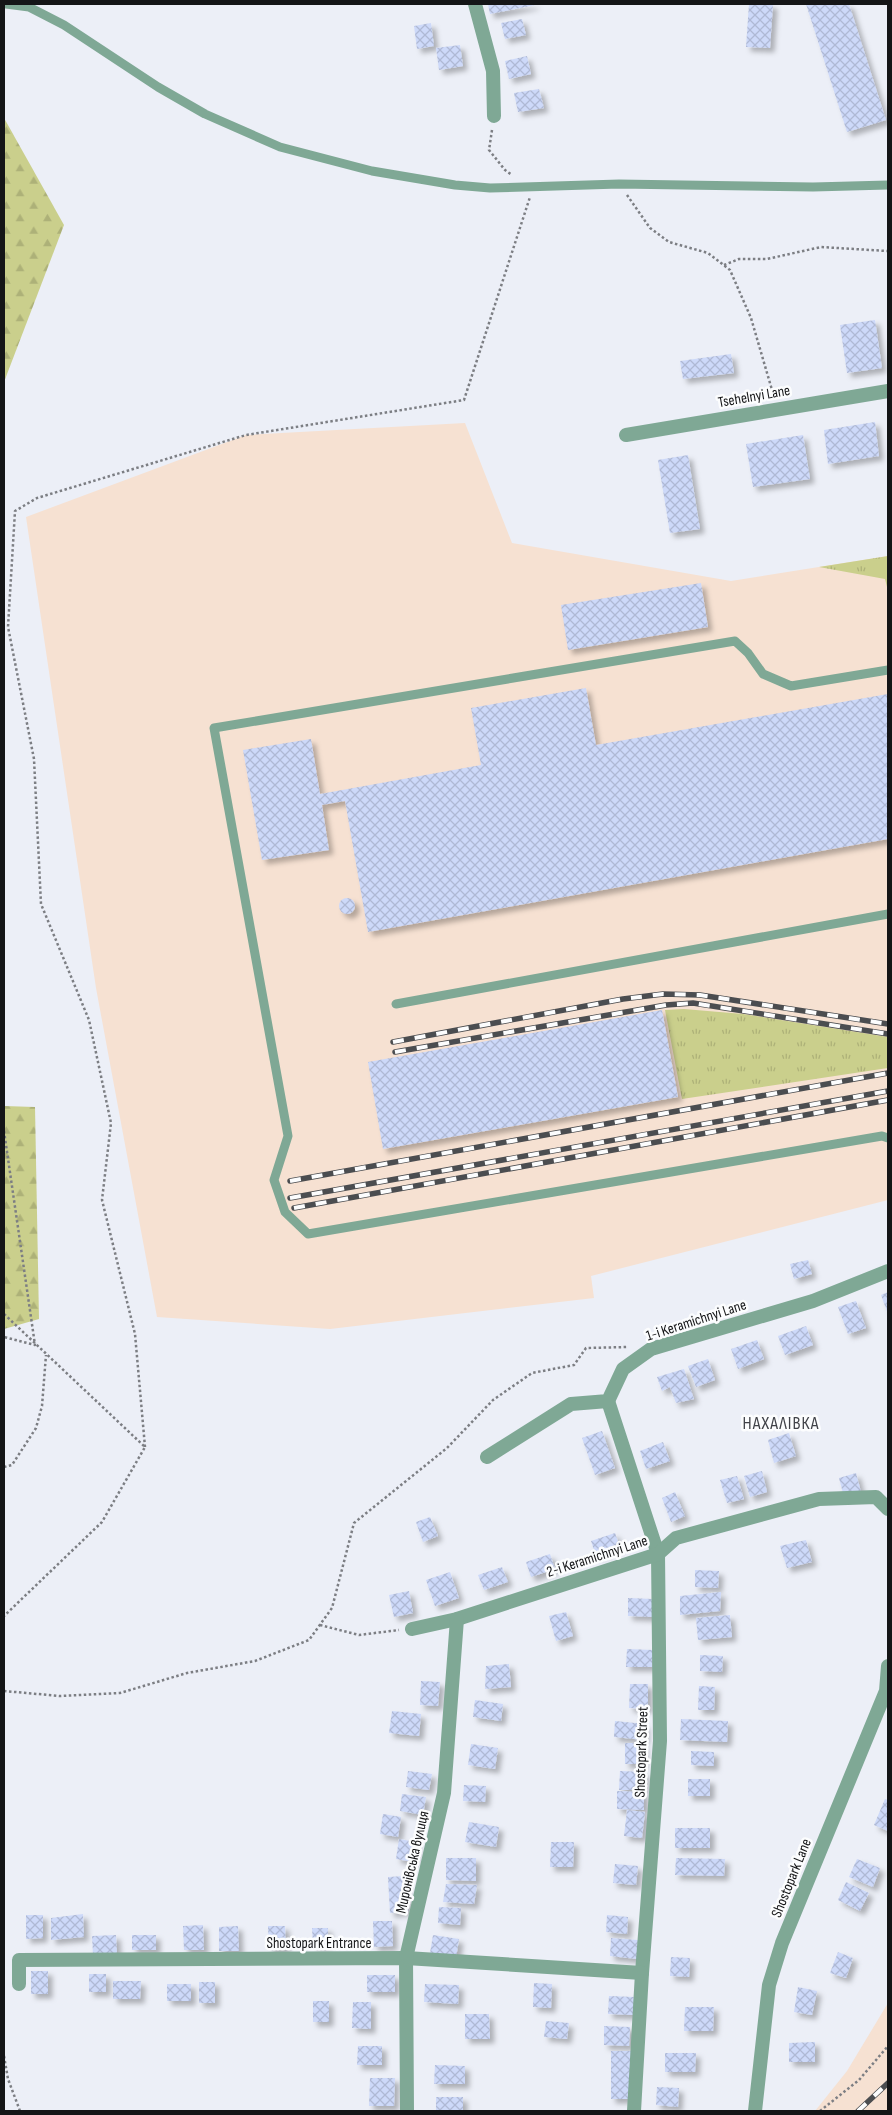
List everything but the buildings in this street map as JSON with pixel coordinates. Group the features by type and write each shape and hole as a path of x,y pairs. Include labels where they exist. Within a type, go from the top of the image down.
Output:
{"street":[{"path":"475,4 493,71 494,116"},
{"name":"Tsehelnyi Lane","path":"626,435 888,391"},
{"name":"1-i Keramichnyi Lane","path":"608,1401 623,1369 650,1349 813,1301 888,1271"},
{"path":"487,1457 571,1404 608,1401"},
{"name":"Shostopark Street","path":"608,1401 658,1554 660,1740 642,1973 634,2111"},
{"name":"2-i Keramichnyi Lane","path":"412,1629 457,1619 658,1554 676,1538 819,1499 876,1497 888,1509"},
{"name":"Миронівська вулиця","path":"407,2111 406,1958 444,1793 457,1619"},
{"name":"Shostopark Lane","path":"755,2111 769,1986 774,1968 782,1943 886,1691 888,1666"},
{"name":"Shostopark Entrance","path":"19,1984 19,1960 406,1958 642,1973"}],"lane":[{"path":"6,4 29,7 64,25 158,87 189,105 280,147 372,171 455,185 490,188 619,184 813,187 888,185"},
{"path":"888,670 791,686 763,674 748,653 735,641 214,728 288,1136 274,1180 285,1212 308,1234 882,1136 888,1138"},
{"path":"396,1004 888,914"}],"path":[{"path":"4,1616 102,1522 145,1447 135,1334 102,1200 111,1123 89,1020 41,904 34,759 8,627 15,511 37,498 246,435 464,400 533,186 505,170 489,150 494,116"},
{"path":"619,184 650,228 669,242 708,254 730,270 751,318 772,390 784,407"},
{"path":"724,265 739,259 767,260 821,247 887,251"},
{"path":"4,1131 35,1344"},
{"path":"4,1314 145,1447"},
{"path":"4,1337 35,1344"},
{"path":"4,1691 60,1696 120,1693 187,1672 255,1661 309,1640 332,1608 354,1523 447,1448 493,1400 532,1373 574,1365 586,1348 613,1346 650,1349"},
{"path":"4,1467 12,1465 36,1428 42,1406 46,1355"},
{"path":"320,1625 359,1635 412,1629"},
{"path":"820,2111 860,2080 888,2046"},
{"path":"4,2056 8,2079 20,2111"}],"shaded area":[{"path":"465,423 512,543 731,581 888,556 888,1200 591,1276 594,1298 330,1329 157,1317 96,988 26,517 246,435"},
{"path":"888,2003 888,2111 815,2111 847,2071"}],"green space":[{"path":"4,118 64,225 4,382"},
{"path":"888,556 888,591 885,579 819,567"},
{"path":"684,1009 743,1014 888,1037 888,1068 682,1099 665,1010"},
{"path":"4,1106 35,1107 39,1319 4,1329"}],"railway":[{"path":"393,1042 623,999 663,994 700,995 888,1024"},
{"path":"395,1052 666,1005 693,1003 888,1034"},
{"path":"290,1181 888,1073"},
{"path":"290,1198 888,1091"},
{"path":"294,1208 888,1100"},
{"path":"858,2111 888,2083"}],"district":[{"name":"НАХАЛІВКА","path":"781,1423"}]}
